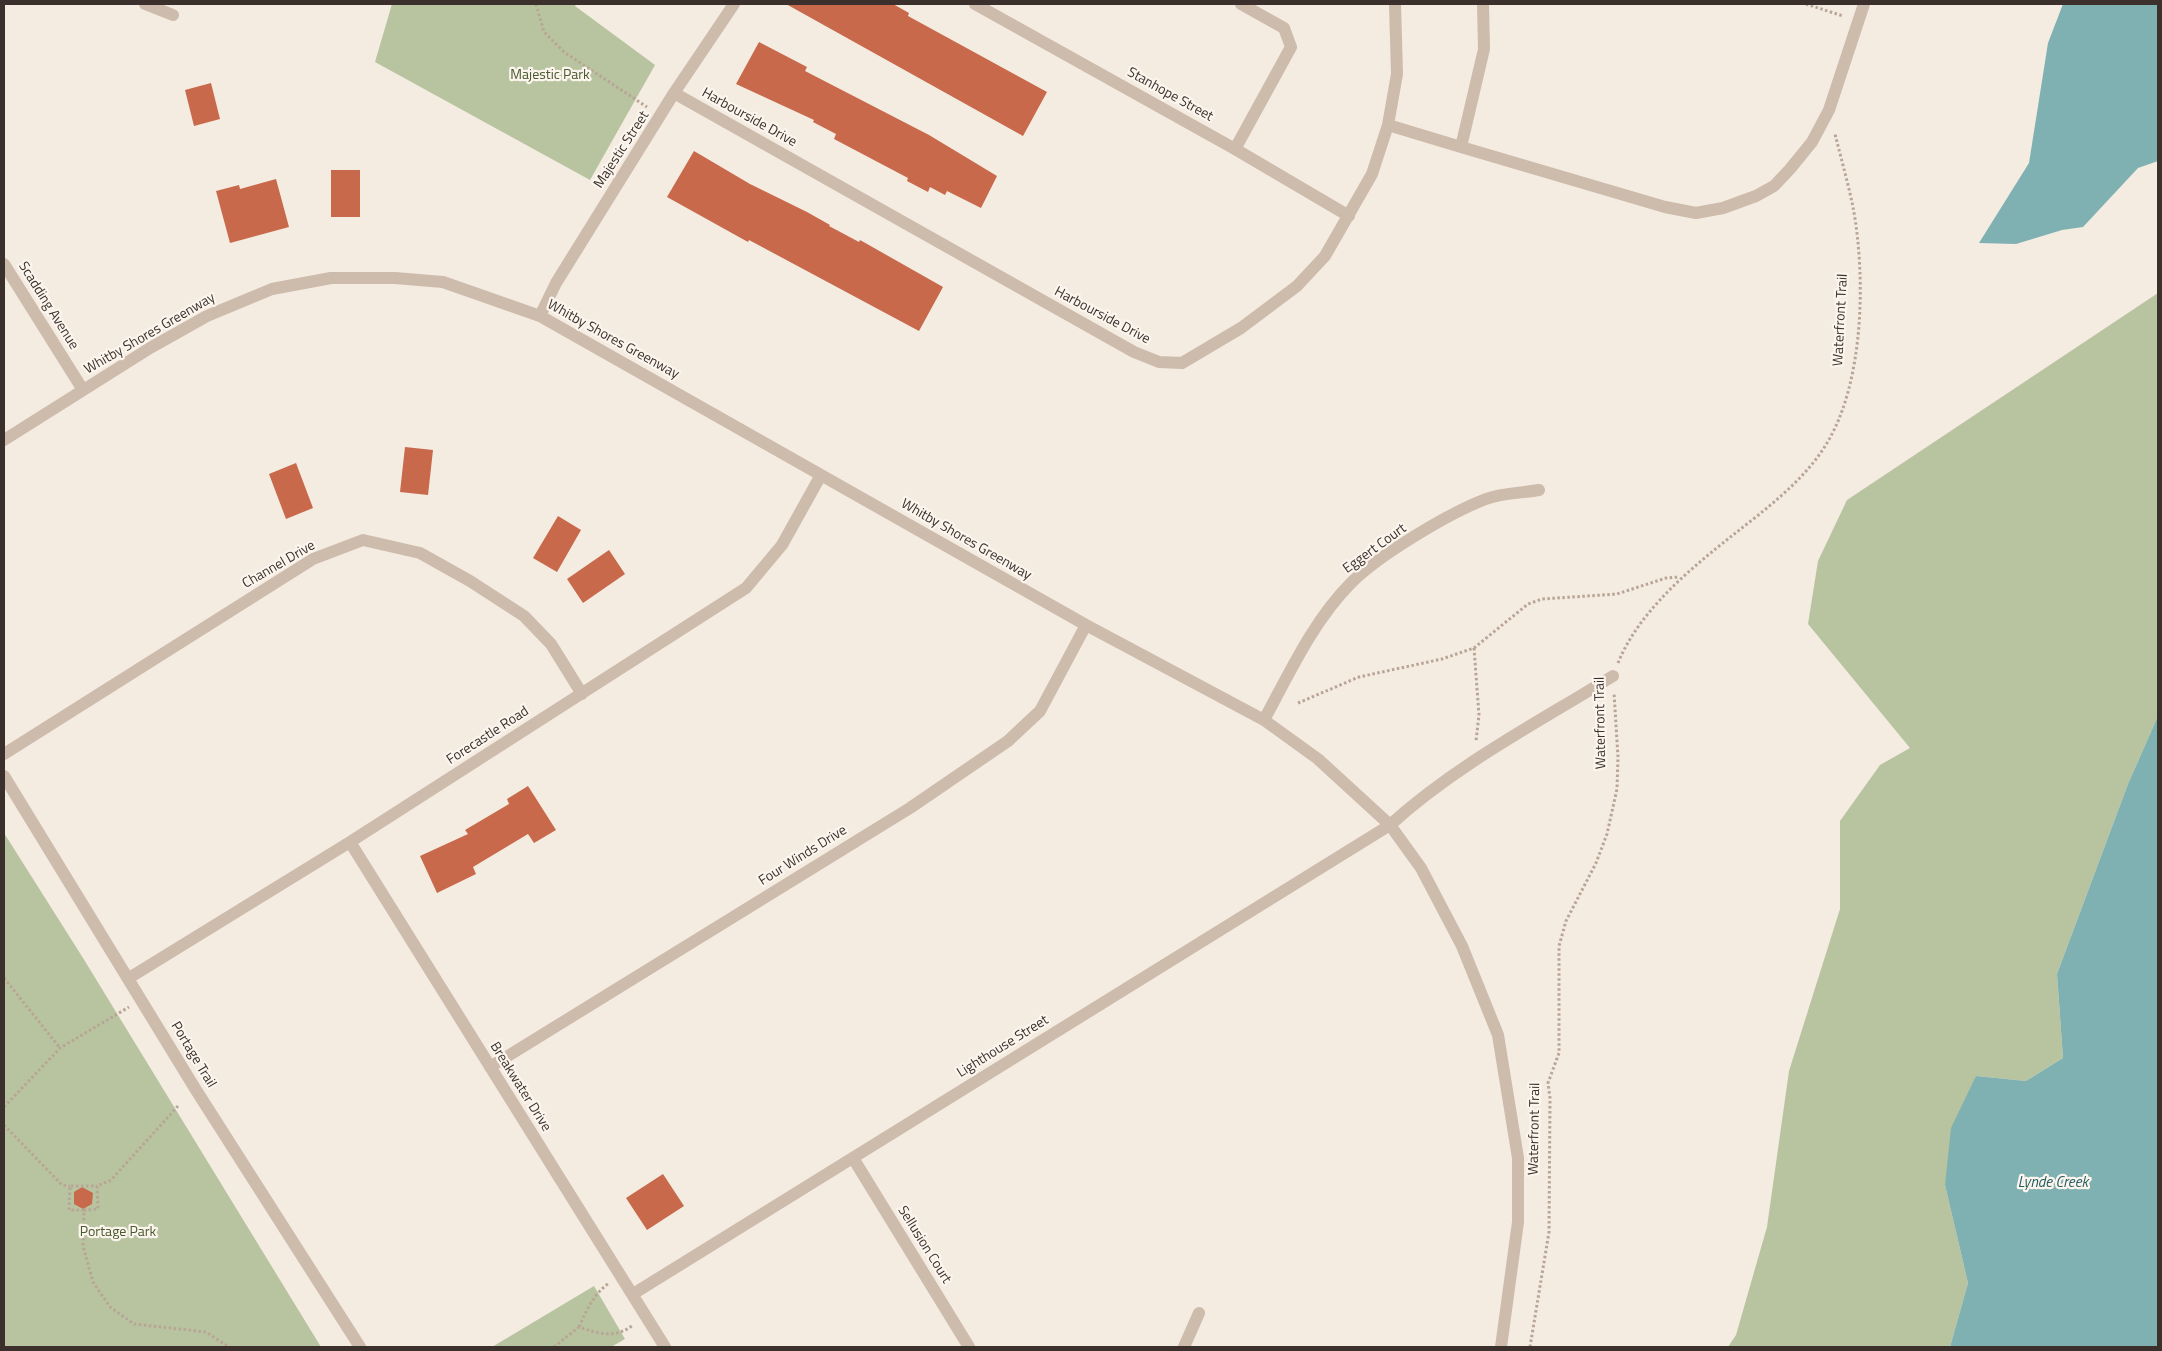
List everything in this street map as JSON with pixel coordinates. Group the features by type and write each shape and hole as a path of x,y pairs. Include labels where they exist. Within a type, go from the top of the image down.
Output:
{"street":[{"path":"145,4 172,15"},
{"name":"Majestic Street","path":"540,316 556,282 674,93 734,4"},
{"name":"Stanhope Street","path":"975,4 1235,148 1349,216"},
{"path":"1235,148 1291,47 1284,28 1242,4"},
{"name":"Harbourside Drive","path":"674,93 1134,352 1159,362 1182,363 1241,328 1297,286 1325,256 1349,216 1372,174 1388,125 1398,74 1395,4"},
{"path":"1461,147 1484,49 1483,4"},
{"path":"1388,125 1665,207 1696,213 1723,208 1756,196 1774,186 1812,142 1829,110 1864,4"},
{"name":"Scadding Avenue","path":"4,264 83,390"},
{"name":"Whitby Shores Greenway","path":"4,440 83,390 208,316 272,289 331,278 395,278 443,282 540,316 1086,625 1264,720 1318,759 1390,825 1421,868 1458,937 1498,1035 1518,1158 1518,1222 1501,1347"},
{"name":"Forecastle Road","path":"129,978 350,842 746,588 782,545 821,475"},
{"name":"Eggert Court","path":"1264,720 1306,645 1351,583 1386,556 1451,516 1488,499 1538,490"},
{"name":"Channel Drive","path":"4,754 313,559 363,540 420,553 470,581 524,616 551,644 582,694"},
{"name":"Four Winds Drive","path":"490,1068 910,808 1008,741 1040,711 1086,625"},
{"name":"Lighthouse Street","path":"633,1294 1390,825 1420,797 1613,676"},
{"name":"Portage Trail","path":"4,776 196,1090 360,1347"},
{"name":"Breakwater Drive","path":"350,842 665,1347"},
{"name":"Sellusion Court","path":"853,1158 970,1347"},
{"path":"1184,1347 1199,1313"}],"path":[{"path":"536,4 544,32 564,52 650,109"},
{"path":"1806,4 1858,21"},
{"name":"Waterfront Trail","path":"1530,1347 1548,1232 1550,1098 1548,1083 1559,1053 1559,946 1566,921 1596,863 1607,834 1617,789 1618,757 1613,676 1626,644 1681,577 1771,505 1812,464 1837,425 1855,368 1860,279 1853,208 1829,110"},
{"path":"1298,703 1359,677 1442,659 1474,648 1528,604 1542,599 1617,594 1666,578 1681,577"},
{"path":"1470,764 1475,748 1479,715 1474,648"},
{"path":"4,978 60,1048"},
{"path":"4,1107 60,1048 131,1006"},
{"path":"4,1125 62,1185 97,1186 111,1180 178,1106"},
{"path":"70,1186 69,1210 98,1209 97,1186"},
{"path":"84,1210 83,1246 93,1282 110,1307 134,1324 206,1332 229,1347"},
{"path":"554,1347 579,1327 589,1304 600,1289 609,1283"},
{"path":"579,1327 604,1336 625,1331 633,1325"}],"green space":[{"name":"Majestic Park","path":"392,4 576,4 575,6 655,65 590,180 375,62"},
{"path":"2158,293 2158,716 2128,784 2057,974 2063,1058 2026,1081 1976,1076 1945,1185 1968,1283 1950,1347 1728,1347 1736,1335 1767,1227 1789,1071 1840,909 1840,821 1880,765 1910,748 1808,624 1818,561 1847,500"},
{"name":"Portage Park","path":"4,833 83,958 321,1347 4,1347"},
{"path":"594,1286 625,1339 611,1347 492,1347"}],"water":[{"path":"2063,4 2158,4 2158,161 2138,168 2083,227 2062,230 2016,244 1979,243 2029,163 2048,43"},
{"name":"Lynde Creek","path":"2158,716 2158,1347 1950,1347 1968,1283 1945,1185 1951,1128 1976,1076 2026,1081 2063,1058 2057,974 2128,784"}],"building":[{"path":"786,4 893,4 909,13 908,16 1047,92 1023,136"},
{"path":"759,42 807,67 805,71 929,135 997,176 981,208 947,191 945,195 930,187 928,192 907,181 908,178 834,139 836,134 813,122 814,120 736,84"},
{"path":"211,83 220,119 194,126 185,90"},
{"path":"694,151 750,184 807,212 859,242 860,240 943,287 919,331 749,240 748,242 667,197"},
{"path":"331,170 360,170 360,217 331,217"},
{"path":"276,179 289,227 230,243 216,191 239,185 240,189"},
{"path":"405,447 433,450 428,495 400,492"},
{"path":"296,463 313,508 286,519 269,474"},
{"path":"558,516 581,530 557,572 533,558"},
{"path":"609,550 625,574 583,603 567,579"},
{"path":"528,786 556,830 534,843 528,834 473,867 476,874 437,893 420,856 468,834 465,830 509,804 507,799"},
{"path":"663,1174 684,1206 647,1230 626,1198"},
{"path":"82,1187 93,1193 92,1204 83,1209 74,1204 74,1192"}]}
